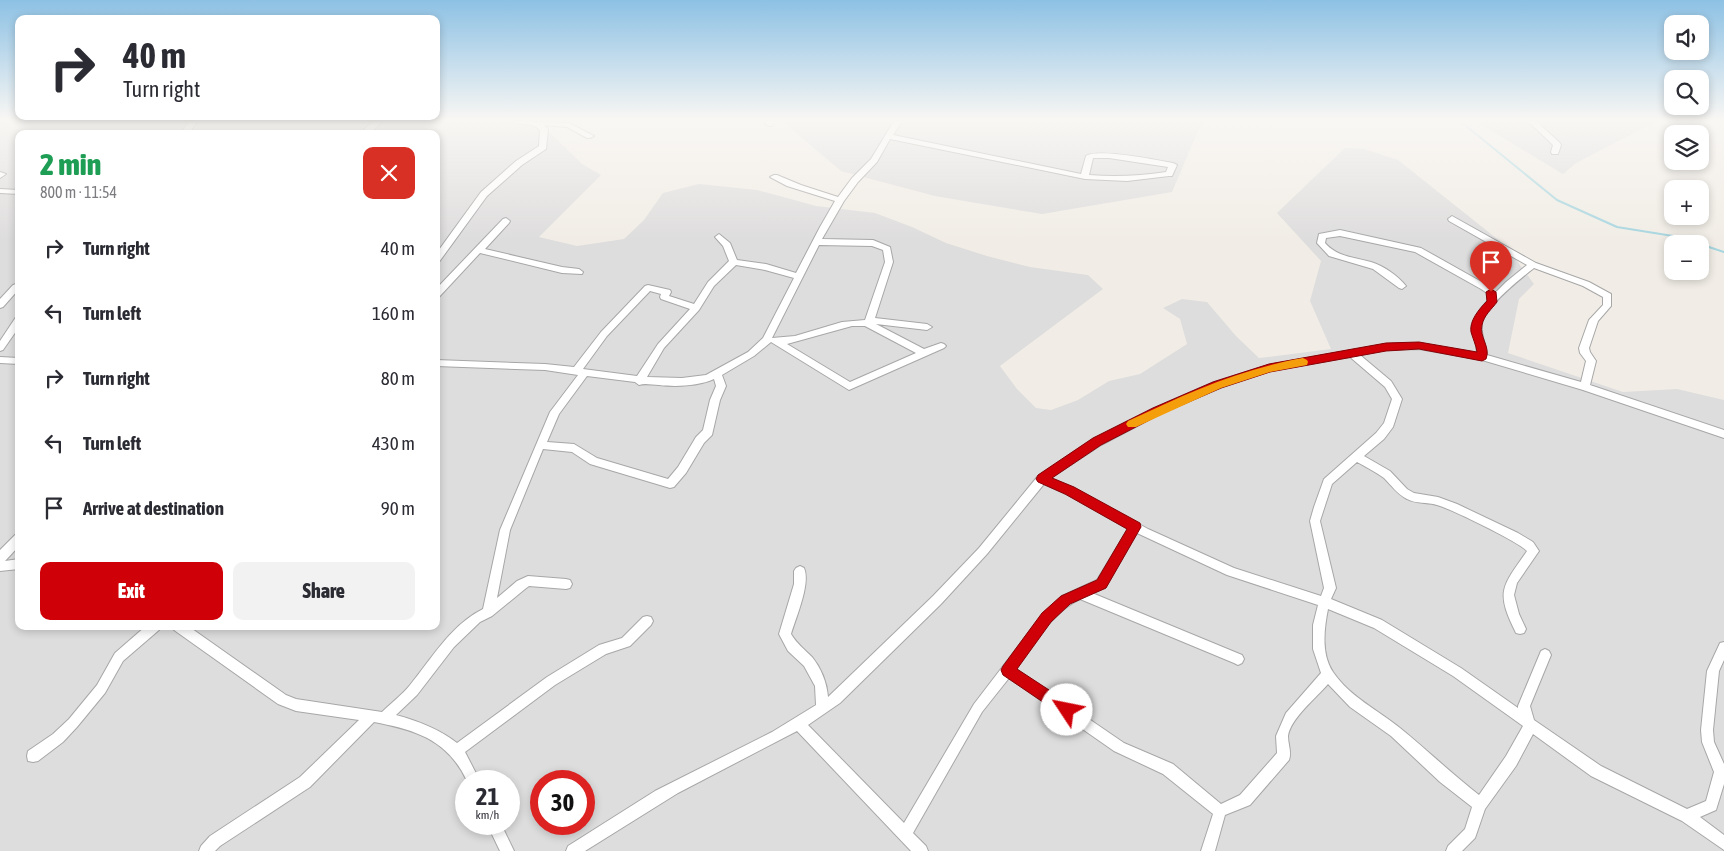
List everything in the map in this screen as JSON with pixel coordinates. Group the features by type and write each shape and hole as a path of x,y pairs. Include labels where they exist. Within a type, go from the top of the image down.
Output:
{"street":[{"path":"440,254 484,194 523,161"},
{"path":"440,363 544,367 639,381 682,382 708,378 751,354 767,340 816,242 840,200 873,161"},
{"path":"1002,161 1027,167 1122,180 1147,179 1169,174 1173,165 1143,161"},
{"path":"1085,175 1089,161"},
{"path":"774,177 790,186 811,190 840,200"},
{"path":"0,191 15,192"},
{"path":"1452,219 1533,265 1586,284 1608,296 1607,306 1594,320 1584,348 1590,361 1585,387"},
{"path":"440,291 506,221"},
{"path":"1402,286 1376,267 1349,261 1330,252 1322,243 1322,236 1340,233 1418,250 1484,287 1491,292 1492,302"},
{"path":"719,237 727,245 734,262"},
{"path":"816,242 873,243 887,249 889,262 868,324"},
{"path":"479,250 562,270 579,272"},
{"path":"734,262 766,267 800,277"},
{"path":"639,381 661,346 696,308 711,284 734,262"},
{"path":"1482,357 1482,346 1476,330 1477,323 1484,310 1509,284 1533,265"},
{"path":"0,305 15,288"},
{"path":"488,612 504,530 555,412 604,334 648,288 667,292 664,297 696,308"},
{"path":"767,340 778,342 802,338 848,324 868,324 875,321 928,327"},
{"path":"868,324 924,353"},
{"path":"0,348 15,325"},
{"path":"778,342 849,386 941,346"},
{"path":"573,851 672,788 800,725 824,709 836,700 937,600 983,551 1015,509 1042,479 1097,442 1157,411 1217,385 1269,368 1386,347 1419,346 1482,357 1585,387 1724,434"},
{"path":"1353,354 1388,384 1397,399 1389,424 1380,436 1328,482 1316,521 1330,588 1324,602 1318,626 1319,649 1328,676 1354,702 1395,732 1445,777 1480,805"},
{"path":"0,360 15,362"},
{"path":"540,446 574,448 594,461 670,484 682,470 700,440 708,432 715,400 721,386 717,373"},
{"path":"1356,457 1386,474 1395,486 1412,497 1438,501 1529,544 1533,551 1511,582 1507,598 1520,630"},
{"path":"1042,479 1070,491 1135,527 1231,572 1324,602 1395,634 1502,703 1530,726 1596,772 1668,805 1687,816 1724,843"},
{"path":"905,833 978,708 1047,618 1066,600 1101,584 1135,527"},
{"path":"0,558 15,542"},
{"path":"0,566 15,564"},
{"path":"800,571 800,584 785,634 792,647 808,662 822,685 824,709"},
{"path":"206,851 215,841 306,782 377,718 413,691 450,643 476,618 488,612 528,581 566,584"},
{"path":"1080,593 1238,659"},
{"path":"456,751 551,681 603,649 626,642 647,621"},
{"path":"32,756 58,738 73,723 101,688 119,657 150,630"},
{"path":"184,630 282,700 296,705 377,718 418,727 437,735 456,751 469,770"},
{"path":"1687,816 1711,805 1721,772 1708,742 1706,730 1713,671 1724,647"},
{"path":"1453,851 1470,833 1480,805 1511,760 1530,726 1524,706 1545,655"},
{"path":"1008,670 1119,747 1168,769 1220,811"},
{"path":"1208,851 1220,811 1245,800 1259,782 1274,768 1284,755 1282,736 1290,717 1328,676"},
{"path":"800,725 921,851"},
{"path":"499,835 507,851"}],"shaded area":[{"path":"0,161 15,161 15,630 440,630 440,161 579,161 601,175 539,237 577,246 624,239 644,220 663,193 699,184 757,190 816,206 875,213 912,227 946,243 987,256 1030,267 1088,275 1103,289 1000,366 1017,389 1036,408 1051,410 1078,400 1109,381 1140,374 1187,344 1180,319 1163,308 1182,299 1207,302 1236,336 1259,358 1331,349 1310,301 1321,261 1277,213 1332,161 1399,161 1506,246 1534,284 1519,299 1508,353 1623,392 1677,389 1724,400 1724,851 0,851"},
{"path":"829,161 1185,161 1172,192 1042,214 935,196 841,171"},
{"path":"1541,161 1580,161 1563,174"}],"waterway":[{"path":"1509,161 1557,200 1617,227 1667,235"},
{"path":"1709,247 1724,252"}],"slow traffic":[{"path":"1132,424 1217,385 1269,368 1303,362"}],"route":[{"path":"1067,710 1008,670 1047,618 1066,600 1101,584 1113,567 1135,527 1070,491 1042,479 1097,442 1157,411 1217,385 1269,368 1386,347 1419,346 1482,357 1482,346 1476,330 1477,323 1484,310 1492,302 1491,292"}]}
